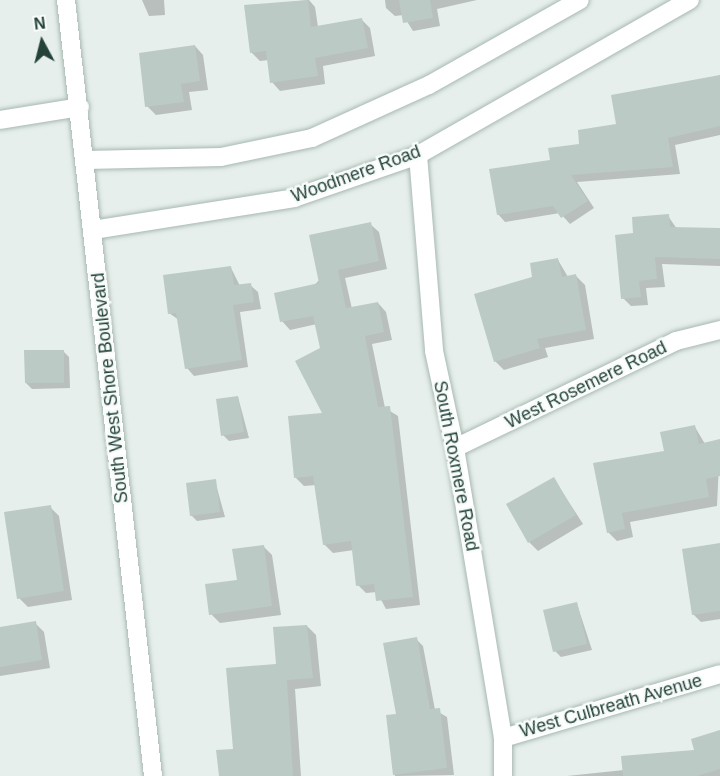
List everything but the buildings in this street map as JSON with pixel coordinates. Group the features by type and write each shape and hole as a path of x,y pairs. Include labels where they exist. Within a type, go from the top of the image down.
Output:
{"street":[{"name":"South West Shore Boulevard","path":"66,0 86,160 153,776"},
{"path":"86,160 221,157 312,138 429,86 580,0"},
{"name":"Woodmere Road","path":"93,230 294,198 418,154 690,0"},
{"path":"0,120 80,107"},
{"name":"South Roxmere Road","path":"418,154 434,351 455,448 503,738 503,776"},
{"name":"West Rosemere Road","path":"455,448 676,341 720,330"},
{"name":"West Culbreath Avenue","path":"503,738 720,674"}]}
